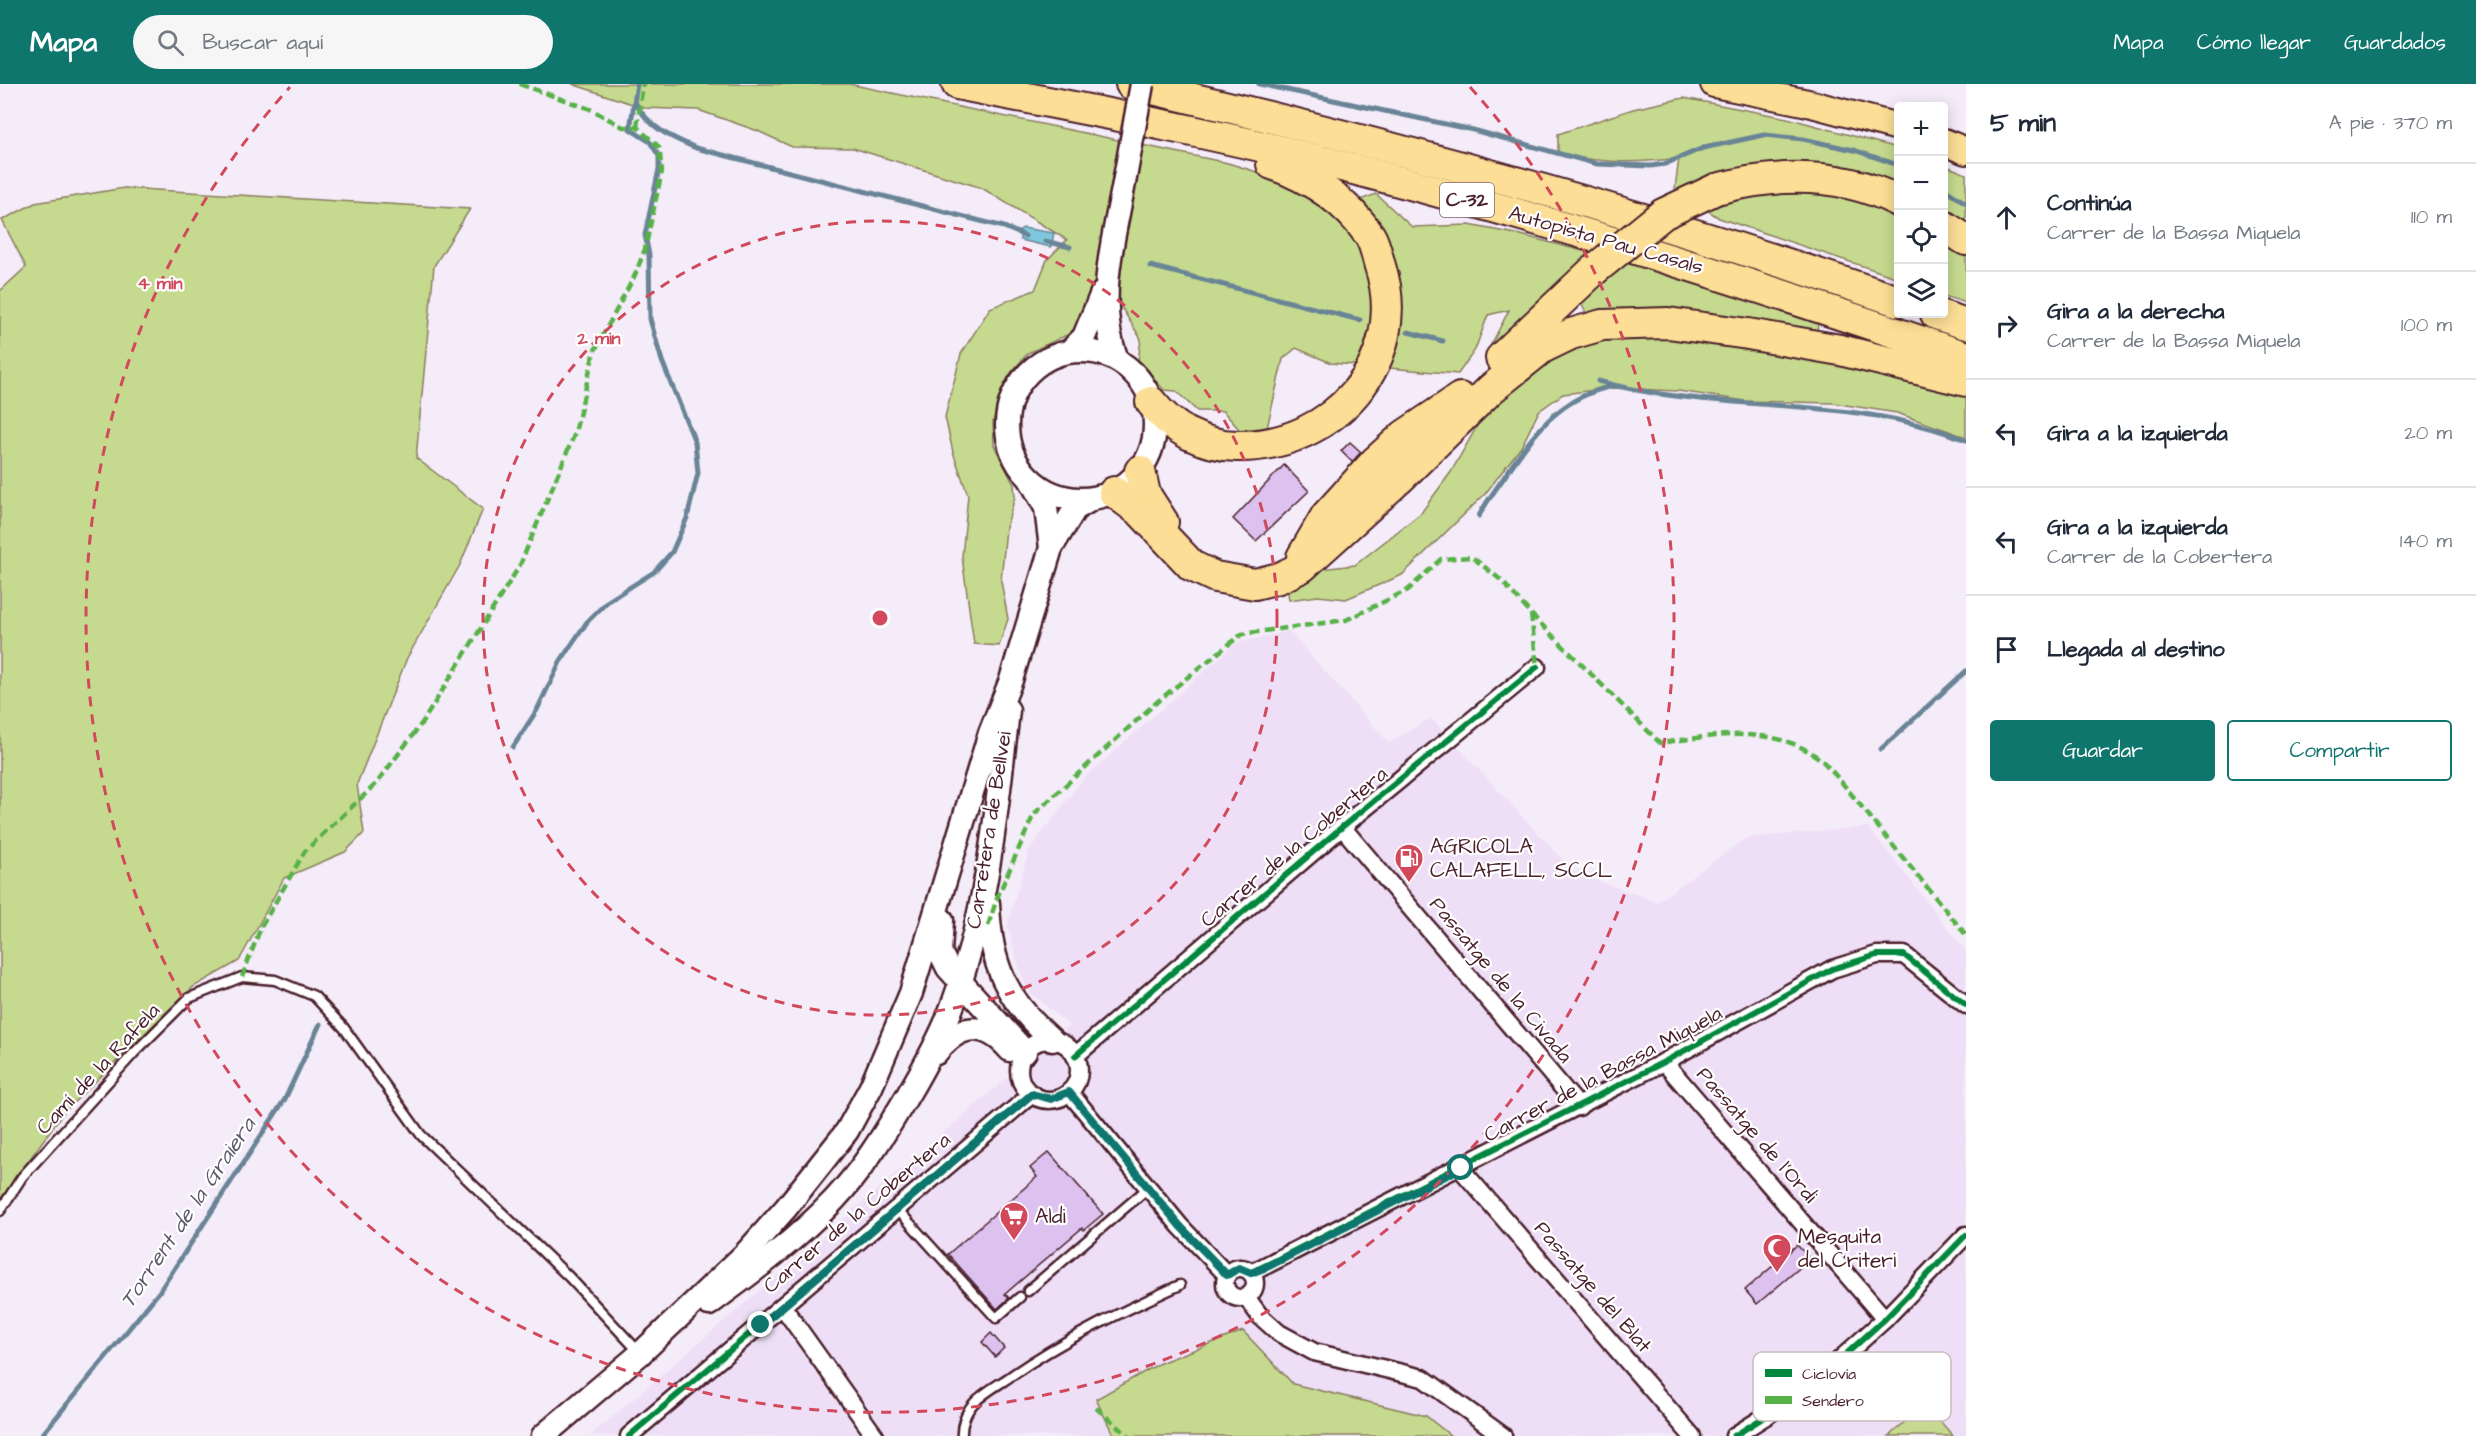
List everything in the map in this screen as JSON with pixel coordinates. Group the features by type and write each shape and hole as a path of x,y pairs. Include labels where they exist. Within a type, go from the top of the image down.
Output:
{"highway":[{"name":"Autopista Pau Casals","path":"957,84 1301,156 1612,240 1831,310 1966,357"},
{"name":"Autopista Pau Casals","path":"1131,84 1301,124 1517,181 1706,236 1894,299"},
{"path":"1151,402 1164,419 1182,433 1208,442 1251,446 1293,438 1328,420 1361,387 1375,363 1382,337 1386,317 1386,295 1384,277 1371,237 1340,201 1308,179 1243,153 1219,137"},
{"path":"1140,471 1146,494 1154,510 1195,558 1219,570 1240,574 1277,571 1302,558 1326,516 1375,462 1405,435 1451,407 1594,270 1663,214 1716,189 1777,177 1815,178 1850,183 1894,199"},
{"path":"1948,229 1966,240"},
{"path":"1948,318 1966,324"},
{"path":"1103,496 1142,513 1192,566 1215,577 1255,584 1279,578 1310,560 1491,389 1542,348 1571,334 1602,325 1668,323 1748,334 1840,350 1966,381"}],"main road":[{"path":"1117,360 1108,336 1107,277 1142,84"},
{"path":"1714,84 1808,103 1894,126"},
{"path":"1948,143 1966,150"},
{"path":"1070,351 1084,337 1107,277"},
{"path":"1070,351 1095,352 1117,360 1141,381 1151,402 1155,429 1151,450 1140,471 1103,496 1059,497 1031,481 1013,456 1006,427 1015,389 1037,364 1054,356 1070,351"},
{"name":"Carretera de Bellvei","path":"1031,481 1046,508 1050,548"},
{"name":"Carretera de Bellvei","path":"543,1436 640,1354 745,1254 786,1208 847,1131 872,1087 911,993 990,733 1011,680 1050,548 1075,509 1103,496"},
{"name":"Carretera de Bellvei","path":"640,1354 748,1276 834,1200 872,1156 914,1084 946,1020 970,951 986,877 1011,680"},
{"path":"961,828 960,861 940,926 940,952 948,968 1022,1058"},
{"path":"986,877 988,926 995,959 1008,990 1027,1018 1052,1040"},
{"path":"914,1084 949,1037 968,1030 990,1032 1022,1058"}],"street":[{"name":"Carrer de la Cobertera","path":"1076,1056 1342,827 1537,667"},
{"name":"Passatge de la Civada","path":"1342,827 1579,1107"},
{"name":"Carrer de la Bassa Miquela","path":"1251,1273 1579,1107 1832,969 1877,955 1904,955 1966,1005"},
{"path":"1052,1040 1070,1048 1076,1056 1077,1077 1069,1092 1051,1099 1032,1094 1022,1083 1022,1058 1032,1045 1052,1040"},
{"name":"Passatge de l'Ordi","path":"1664,1062 1885,1319"},
{"path":"1069,1092 1180,1226 1227,1275"},
{"name":"Carrer de la Cobertera","path":"629,1436 1032,1094"},
{"name":"Passatge del Blat","path":"1461,1168 1692,1436"},
{"path":"1848,1352 1885,1319 1966,1235"},
{"path":"1239,1268 1251,1273 1255,1286 1246,1297 1236,1298 1230,1294 1225,1285 1227,1275 1239,1268"},
{"path":"1246,1297 1260,1316 1279,1333 1314,1352 1423,1378 1503,1436"},
{"path":"783,1307 874,1436"},
{"path":"1734,1436 1758,1421"}],"lane":[{"name":"Camí de la Rafela","path":"0,1211 22,1177 134,1053 189,998 242,977 275,980 317,999 334,1017 421,1135 569,1277 640,1354"},
{"path":"1028,1291 1148,1188"},
{"path":"897,1209 996,1318 1020,1297"},
{"path":"962,1436 961,1429 966,1414 974,1402 1033,1361 1102,1320 1180,1285"}],"shaded area":[{"path":"1289,631 1389,743 1431,718 1574,872 1657,902 1746,838 1868,827 1966,951 1966,1436 1953,1436 1939,1421 1951,1421 1951,1352 1753,1352 1753,1421 1906,1421 1889,1436 1451,1436 1426,1416 1293,1384 1243,1331 1096,1399 1114,1436 590,1436 1069,1025 1026,989 1007,926 1029,850 1083,779 1236,643"}],"green space":[{"path":"572,84 849,84 1228,163 1273,177 1333,210 1376,194 1412,227 1469,225 1521,235 1629,263 1818,323 1814,357 1966,393 1966,437 1897,413 1833,403 1746,401 1678,391 1611,388 1563,394 1539,411 1521,447 1485,494 1402,575 1346,599 1318,596 1289,600 1287,586 1313,570 1355,565 1421,513 1451,472 1489,405 1589,319 1580,301 1542,297 1506,344 1491,345 1509,310 1488,315 1475,350 1458,374 1331,363 1296,348 1283,359 1267,428 1245,436 1223,411 1197,411 1176,391 1164,390 1138,362 1141,339 1120,305 1085,313 1071,333 1028,353 1010,374 1000,394 993,422 994,445 1014,485 1015,497 1006,528 1001,581 1008,619 999,646 974,644 962,557 968,495 953,452 945,417 961,354 990,308 1035,290 1047,260 1067,240 982,188 853,148 792,147 758,131 698,110 644,108"},
{"path":"1684,98 1787,118 1894,147 1894,277 1719,218 1675,189 1679,158 1618,162 1558,154 1558,134 1633,109"},
{"path":"1948,167 1966,174 1966,303 1948,297"},
{"path":"124,188 470,209 434,266 416,458 483,509 460,565 407,658 357,784 364,833 345,852 284,878 239,961 193,987 63,1113 0,1200 0,291 26,267 2,220 35,203"},
{"path":"1243,1331 1293,1384 1426,1416 1451,1436 1114,1436 1096,1399 1160,1363"},
{"path":"1906,1421 1940,1421 1953,1436 1889,1436"}],"water":[{"path":"1023,228 1054,233 1051,247 1020,240 1020,230"}],"building":[{"path":"1350,442 1361,452 1352,462 1341,451"},
{"path":"1284,465 1309,491 1256,541 1233,519"},
{"name":"Aldi","path":"1049,1152 1103,1214 1084,1230 1082,1228 1005,1294 1009,1298 997,1309 948,1254 1037,1177 1030,1168"},
{"name":"Mesquita del Criteri","path":"1797,1245 1810,1259 1757,1304 1745,1290"},
{"path":"991,1333 1004,1348 995,1357 982,1342"}],"waterway":[{"name":"Torrent de la Graiera","path":"513,747 537,710 560,662 587,622 608,601 654,572 672,552 687,518 698,473 695,442 662,361 650,319 649,255 645,235 659,169 659,156 650,142 630,129 637,84"},
{"path":"1259,84 1473,130 1597,164 1651,166 1665,164 1703,148 1764,135 1803,139 1854,150 1894,164"},
{"path":"635,102 654,125 696,148 1004,227 1025,236"},
{"path":"1948,192 1966,203"},
{"path":"1045,241 1070,247"},
{"path":"1150,266 1360,320"},
{"path":"1408,332 1443,341"},
{"path":"1598,381 1690,398 1875,416 1921,425 1966,440"},
{"path":"1479,516 1526,446 1550,419 1578,398 1614,386"},
{"path":"1881,749 1966,671"},
{"name":"Torrent de la Graiera","path":"41,1436 159,1292 285,1099 320,1024"}],"marked path":[{"path":"242,977 261,927 305,851 376,784 424,720 520,565 575,433 594,352 635,275 645,249 662,171 659,147 637,127 623,127 590,109 519,84"},
{"path":"637,127 643,84"},
{"path":"988,926 997,898 1034,814 1158,701 1242,634 1346,620 1408,590 1441,559 1472,557 1501,580 1531,614 1537,667"},
{"path":"1531,614 1660,743 1720,736 1760,736 1780,739 1819,758 1839,779 1966,935"},
{"path":"1096,1408 1129,1436"}],"cycle path":[{"path":"1075,1056 1342,827 1537,667"},
{"path":"1251,1273 1664,1062 1832,969 1877,955 1904,955 1966,1005"},
{"path":"629,1436 1032,1094"},
{"path":"1848,1352 1885,1319 1966,1235"},
{"path":"1734,1436 1758,1421"}],"place":[{"name":"AGRICOLA CALAFELL, SCCL","path":"1409,884"},
{"name":"Aldi","path":"1014,1242"},
{"name":"Mesquita del Criteri","path":"1777,1274"}],"route":[{"path":"761,1325 1032,1094 1043,1099 1051,1099 1069,1092 1180,1226 1227,1275 1239,1268 1251,1273 1269,1266 1461,1168"}]}
